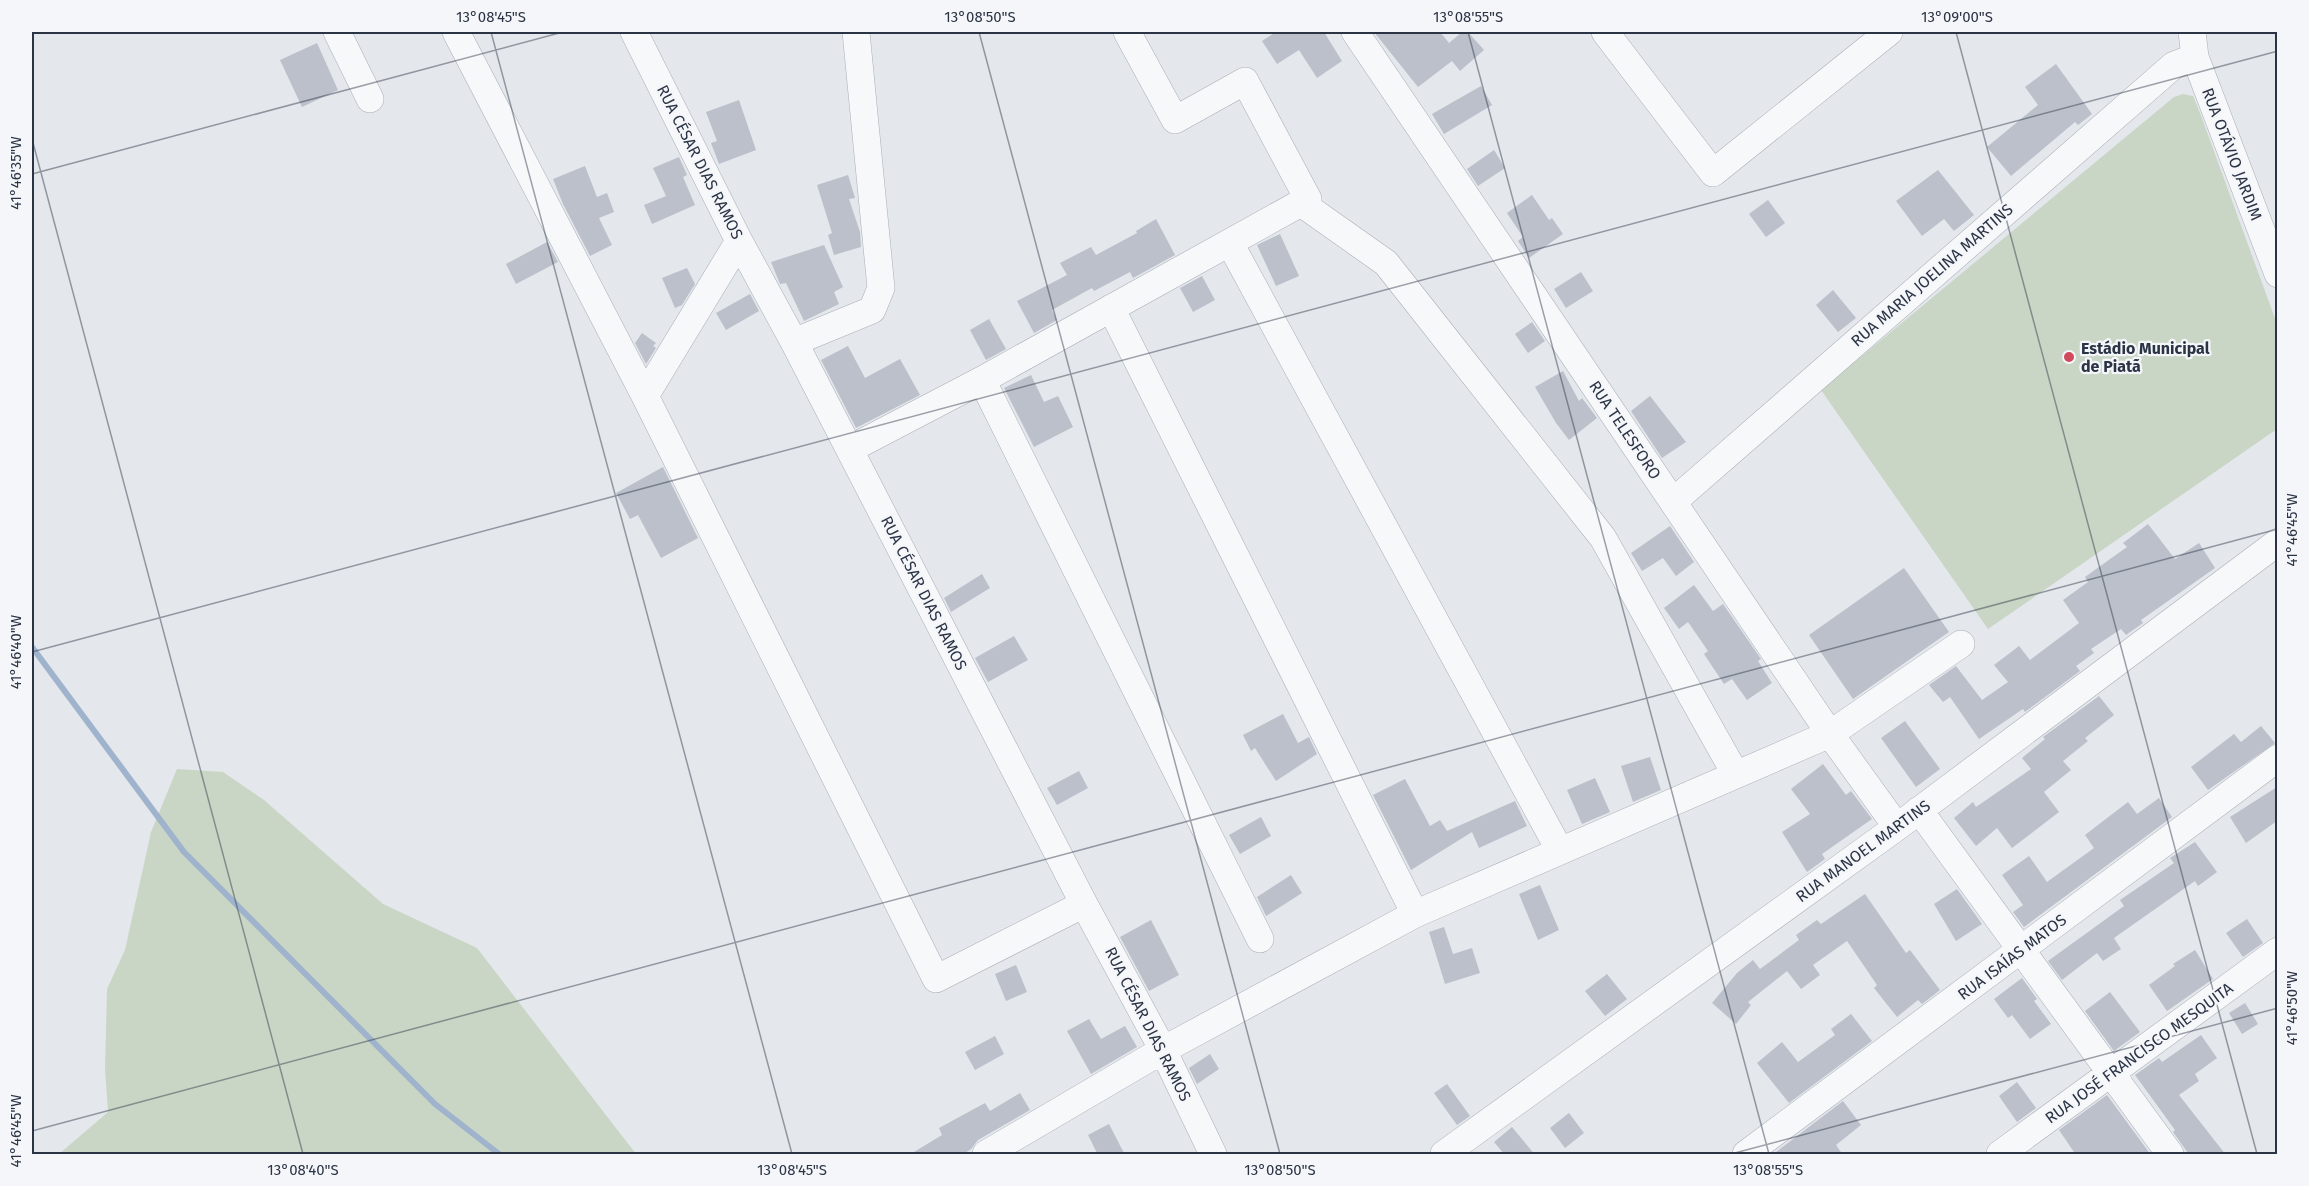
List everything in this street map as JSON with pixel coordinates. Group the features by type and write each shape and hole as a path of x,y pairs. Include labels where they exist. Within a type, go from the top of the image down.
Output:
{"street":[{"path":"337,32 370,99"},
{"path":"456,32 645,396 936,979 1084,904"},
{"name":"RUA CÉSAR DIAS RAMOS","path":"634,32 739,241 850,449 1084,904 1163,1050 1213,1155"},
{"path":"794,342 872,310 881,288 856,32"},
{"path":"850,449 982,380 1308,199 1245,81 1175,120 1127,32"},
{"name":"RUA TELESFORO","path":"1354,32 1830,734 1897,827"},
{"path":"1605,32 1713,173 1889,32"},
{"name":"RUA MARIA JOELINA MARTINS","path":"1674,501 2174,65 2194,44"},
{"name":"RUA OTÁVIO JARDIM","path":"2194,44 2277,274"},
{"path":"1301,203 1386,263 1603,538 1736,775"},
{"path":"645,396 739,241"},
{"path":"1232,247 1560,851"},
{"path":"1111,308 1415,914"},
{"path":"982,380 1260,939"},
{"name":"RUA MANOEL MARTINS","path":"1444,1155 1897,827 2277,542"},
{"path":"986,1155 1163,1050 1415,914 1830,734 1961,644"},
{"name":"RUA ISAÍAS MATOS","path":"1746,1155 2277,758"},
{"path":"1919,810 2170,1155"},
{"name":"RUA JOSÉ FRANCISCO MESQUITA","path":"2000,1155 2277,951"}],"green space":[{"name":"Estádio Municipal de Piatã","path":"2183,94 2193,96 2200,113 2277,324 2277,429 1988,629 1821,390 2174,97"},
{"path":"177,769 223,772 264,800 383,904 477,948 636,1154 59,1154 108,1112 105,1069 107,989 125,950 151,832"}],"building":[{"path":"1276,32 1324,32 1342,61 1317,78 1299,50 1277,64 1262,41"},
{"path":"1374,32 1440,32 1449,43 1462,32 1468,32 1484,50 1460,71 1452,61 1418,87"},
{"path":"317,43 338,90 302,107 280,60"},
{"path":"2056,64 2092,114 2078,125 2075,122 2011,176 1987,147 2038,105 2025,87"},
{"path":"1481,86 1492,105 1444,134 1432,114"},
{"path":"739,100 756,150 719,164 711,143 717,141 706,112"},
{"path":"1494,150 1505,168 1478,186 1467,169"},
{"path":"679,157 687,175 683,177 695,205 652,224 644,205 666,196 653,168"},
{"path":"585,166 597,197 607,193 614,212 599,218 612,245 590,256 563,204 553,179"},
{"path":"1938,170 1974,215 1954,231 1944,219 1922,236 1896,201"},
{"path":"848,175 855,198 849,199 860,232 861,247 834,255 828,235 832,233 817,185"},
{"path":"1532,195 1549,220 1552,218 1563,234 1529,258 1518,241 1523,237 1507,213"},
{"path":"1768,200 1785,223 1766,237 1749,214"},
{"path":"1156,219 1175,255 1133,278 1130,272 1094,291 1092,288 1052,310 1057,320 1034,333 1017,301 1067,275 1060,263 1091,247 1096,255 1137,233 1136,231"},
{"path":"1280,234 1299,276 1276,286 1257,245"},
{"path":"547,242 558,262 516,284 506,264"},
{"path":"824,245 843,287 834,292 839,304 804,321 786,283 780,284 771,262"},
{"path":"687,268 695,284 682,305 675,308 662,278"},
{"path":"1581,272 1593,291 1566,308 1554,289"},
{"path":"1202,276 1215,300 1193,312 1180,288"},
{"path":"1833,290 1856,318 1838,332 1816,305"},
{"path":"750,294 759,311 726,330 716,313"},
{"path":"989,319 1006,349 986,360 970,330"},
{"path":"1532,322 1545,341 1528,353 1515,334"},
{"path":"642,333 656,343 653,346 656,348 646,364 635,343"},
{"path":"848,346 865,378 900,359 920,395 856,428 821,360"},
{"path":"1563,371 1579,401 1582,398 1597,418 1569,440 1535,387"},
{"path":"1031,375 1044,402 1058,396 1073,427 1034,447 1004,388"},
{"path":"1650,396 1686,442 1662,458 1631,411"},
{"path":"663,467 698,538 661,558 638,515 630,519 616,493"},
{"path":"2148,524 2175,559 2199,543 2215,568 2141,620 2143,623 2126,635 2121,629 2091,649 2094,653 2076,666 2080,671 2025,712 2023,709 1979,739 1950,697 1943,702 1929,685 1956,666 1982,700 2008,682 1994,665 2019,646 2030,660 2079,623 2063,600 2088,582 2085,577 2127,547 2123,543"},
{"path":"1670,526 1694,562 1676,576 1663,558 1642,571 1631,553"},
{"path":"1904,568 1949,632 1853,699 1809,635"},
{"path":"982,574 990,588 951,612 944,598"},
{"path":"1694,585 1713,611 1723,604 1761,659 1758,661 1772,683 1747,700 1732,679 1724,684 1704,654 1708,651 1688,622 1679,629 1664,608"},
{"path":"1014,636 1028,660 988,682 975,658"},
{"path":"2099,696 2114,715 2085,738 2088,741 2063,761 2071,770 2044,792 2059,812 2012,848 1997,828 1976,846 1954,818 1973,802 1976,807 2031,769 2022,758 2045,739 2043,737"},
{"path":"1283,714 1298,743 1309,737 1317,754 1276,781 1255,748 1251,751 1243,735"},
{"path":"1905,721 1940,769 1916,787 1881,738"},
{"path":"2261,726 2275,743 2208,790 2191,767 2234,734 2241,742"},
{"path":"1650,757 1661,790 1633,802 1621,766"},
{"path":"1823,764 1846,795 1851,791 1872,819 1822,854 1825,859 1807,872 1782,832 1810,814 1791,789"},
{"path":"1079,771 1088,788 1057,805 1047,788"},
{"path":"1595,778 1610,812 1582,824 1567,790"},
{"path":"1405,779 1430,826 1440,820 1447,831 1515,801 1527,826 1479,848 1472,832 1411,870 1373,795"},
{"path":"2277,787 2277,821 2246,843 2230,817"},
{"path":"2159,798 2172,817 2024,927 2013,912 2023,905 2002,875 2029,856 2047,882 2094,848 2085,835 2128,802 2137,814"},
{"path":"1261,817 1271,836 1240,854 1229,835"},
{"path":"2195,842 2217,872 2198,886 2195,881 2114,938 2121,949 2103,961 2097,953 2062,980 2048,961 2124,906 2120,900 2174,863 2170,858"},
{"path":"1291,875 1302,893 1266,916 1257,897"},
{"path":"1540,885 1559,930 1538,940 1519,894"},
{"path":"1957,889 1982,924 1956,941 1934,904"},
{"path":"1865,894 1906,953 1910,950 1940,990 1922,1004 1918,1000 1897,1017 1874,988 1877,985 1847,941 1813,965 1820,975 1801,989 1787,971 1748,1002 1751,1005 1736,1024 1712,1003 1737,973 1753,960 1760,969 1799,940 1796,935 1817,920 1821,924"},
{"path":"2247,919 2263,943 2243,957 2226,933"},
{"path":"1151,920 1179,975 1149,991 1120,937"},
{"path":"1444,927 1453,954 1472,948 1480,973 1445,984 1429,932"},
{"path":"2195,950 2213,979 2167,1011 2149,985 2175,966 2173,964"},
{"path":"1016,965 1027,992 1006,1001 995,974"},
{"path":"1607,974 1627,999 1605,1016 1585,991"},
{"path":"2022,978 2037,999 2034,1001 2051,1024 2030,1039 2012,1015 2008,1018 1994,999"},
{"path":"2110,992 2140,1032 2114,1051 2085,1011"},
{"path":"2245,1003 2258,1024 2242,1034 2229,1013"},
{"path":"1851,1014 1872,1041 1789,1103 1757,1063 1782,1042 1798,1062 1835,1035 1831,1029"},
{"path":"1089,1019 1101,1039 1125,1026 1137,1047 1091,1074 1067,1031"},
{"path":"2201,1035 2217,1058 2195,1074 2199,1081 2179,1095 2226,1155 2186,1155 2188,1153 2173,1132 2175,1130 2135,1075 2159,1058 2162,1062"},
{"path":"995,1036 1004,1054 975,1070 965,1052"},
{"path":"1210,1054 1219,1069 1197,1084 1189,1068"},
{"path":"2017,1082 2036,1108 2017,1122 1999,1096"},
{"path":"1447,1084 1470,1116 1457,1125 1434,1093"},
{"path":"1020,1093 1030,1110 978,1140 962,1155 909,1155 942,1135 939,1128 985,1103 990,1111"},
{"path":"2107,1095 2151,1155 2076,1155 2059,1130"},
{"path":"1843,1101 1861,1125 1836,1145 1843,1155 1772,1155"},
{"path":"1569,1113 1584,1133 1565,1148 1550,1128"},
{"path":"1109,1124 1125,1155 1098,1155 1088,1135"},
{"path":"1512,1127 1535,1155 1505,1155 1494,1142"}],"waterway":[{"path":"32,647 184,852 435,1104 499,1154"}],"place":[{"name":"Estádio Municipal de Piatã","path":"2069,357"}]}
